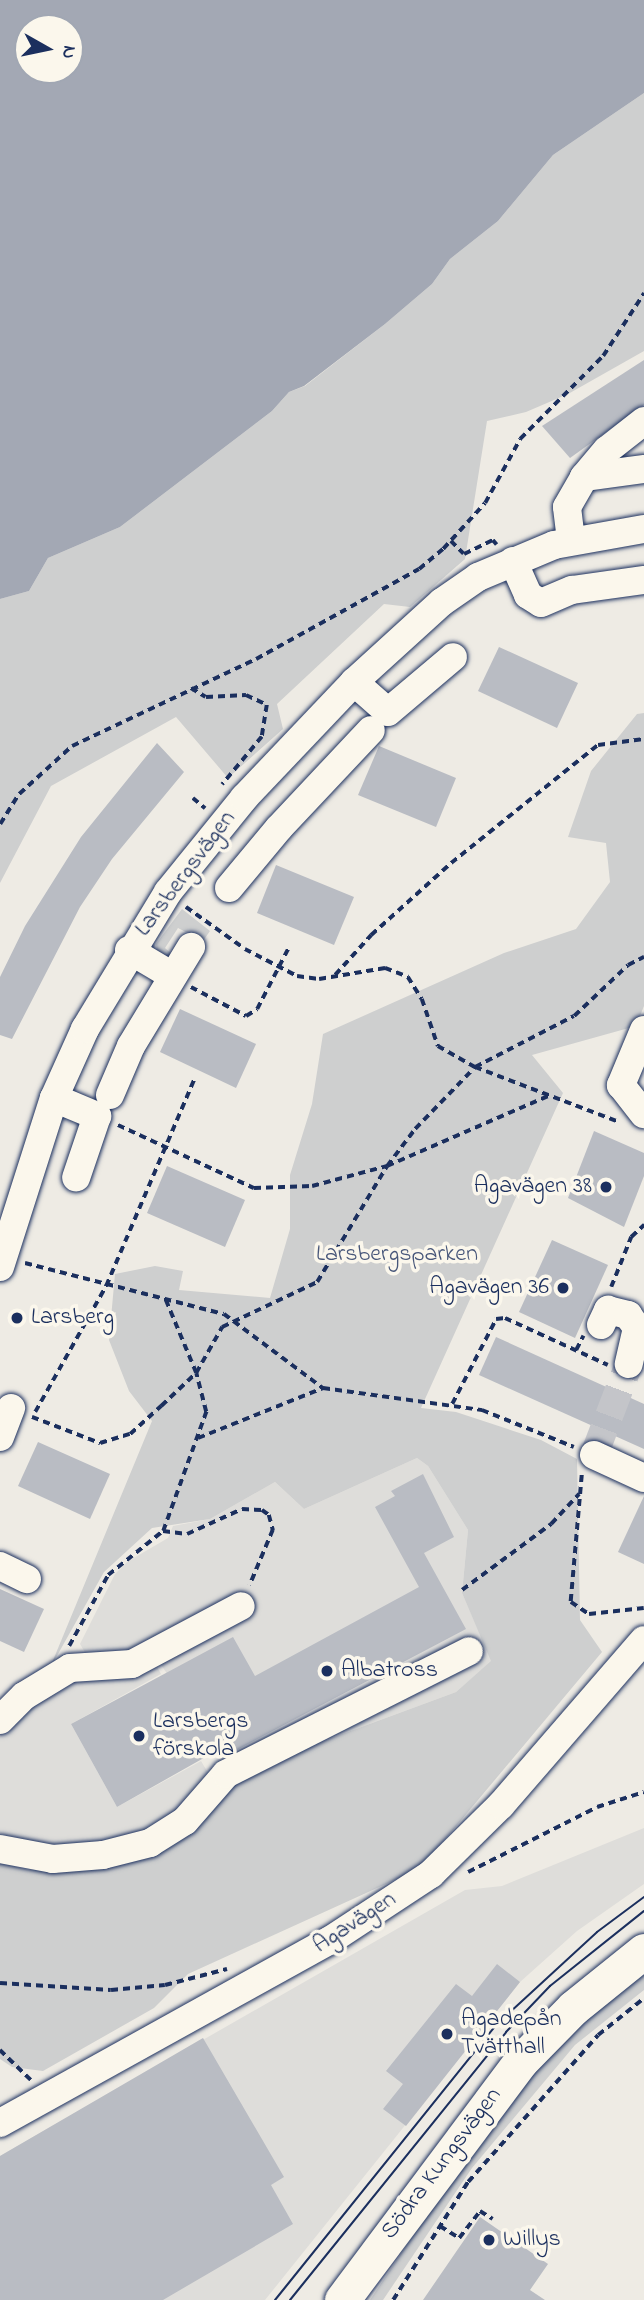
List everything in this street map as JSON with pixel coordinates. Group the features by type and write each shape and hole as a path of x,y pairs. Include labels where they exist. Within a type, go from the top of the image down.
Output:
{"main road":[{"name":"Södra Kungsvägen","path":"342,2300 520,2062 573,2008 644,1951"}],"street":[{"path":"571,540 568,507 584,477 607,450 644,421"},
{"path":"584,477 644,469"},
{"name":"Larsbergsvägen","path":"13,1265 8,1211 85,1029 129,950 183,871 244,798 354,682 442,602 504,551 644,528"},
{"path":"504,551 528,595 541,603 572,590 644,580"},
{"path":"354,682 388,712 453,657"},
{"name":"Larsbergsvägen","path":"229,888 279,828 371,730"},
{"name":"Larsbergsvägen","path":"244,798 279,828"},
{"name":"Larsbergsvägen","path":"76,1178 103,1105 171,975 191,947"},
{"name":"Larsbergsvägen","path":"129,950 171,975"},
{"path":"638,1121 621,1085 644,1030"},
{"path":"54,1098 103,1105"},
{"path":"601,1325 608,1310 628,1315 637,1328 621,1365"},
{"path":"0,1437 22,1413"},
{"path":"585,1457 644,1478"},
{"path":"0,1566 27,1579"},
{"path":"0,1720 50,1678 86,1664 132,1664 241,1606"},
{"name":"Agavägen","path":"0,2123 329,1941 431,1874 501,1805 644,1640"},
{"path":"0,1849 53,1859 103,1856 150,1843 184,1821 226,1774 469,1651"}],"path":[{"path":"0,824 19,794 72,746 256,659 419,569 451,541 485,503 520,439 603,356 644,293"},
{"path":"451,541 464,554 504,551"},
{"path":"191,688 206,697 246,695 267,705 262,737 216,794"},
{"path":"638,1121 550,1095 475,1067 438,1046 422,999 408,977 386,968 334,976 371,935 451,863 598,744 644,739"},
{"path":"171,975 246,1016 257,1009 289,947"},
{"path":"195,1077 106,1286 22,1413 100,1443 130,1434 196,1373 222,1326 317,1282 387,1166 415,1129 475,1067 574,1016 628,965 644,957"},
{"path":"103,1105 164,1146 254,1188 312,1186 387,1166 550,1095"},
{"path":"13,1265 165,1299 235,1319 323,1388"},
{"path":"50,1678 108,1574 163,1531 206,1412 196,1373 165,1299"},
{"path":"452,1404 496,1319 505,1318 621,1365"},
{"path":"197,1439 323,1388 482,1410 585,1457 571,1602 589,1614 644,1608"},
{"path":"462,1590 551,1524 580,1492"},
{"path":"163,1531 200,1530 248,1507 269,1516 271,1539 241,1606"},
{"path":"461,1876 597,1807 644,1792"},
{"path":"0,1983 111,1990 165,1985 232,1968"},
{"path":"393,2300 468,2182 598,2035 644,1998"},
{"path":"440,2225 459,2238 480,2211 493,2219"}],"shaded area":[{"path":"0,0 644,0 644,93 553,155 498,221 450,259 432,284 385,324 304,386 289,392 272,411 120,527 48,558 29,591 0,599"},
{"path":"417,1458 428,1466 468,1530 462,1593 492,1661 456,1692 272,1760 237,1780 156,1657 86,1654 80,1644 115,1574 127,1562 168,1538 173,1526 210,1519 275,1482 304,1509"},
{"path":"152,1658 161,1674 71,1724 117,1807 201,1761 210,1776 181,1811 132,1837 65,1847 27,1843 0,1833 0,1737 8,1721 40,1692"},
{"path":"644,1828 644,1884 577,1931 520,1982 265,2300 0,2300 0,2156 465,1890 502,1886"}],"green space":[{"path":"644,93 644,351 568,394 526,412 487,421 465,559 410,607 384,604 277,704 283,729 228,778 176,717 51,786 0,883 0,599 29,591 48,558 120,527 272,411 289,392 305,386 385,324 432,284 450,259 498,221 553,155"},
{"name":"Larsbergsparken","path":"644,713 644,1006 636,1026 532,1055 563,1093 421,1408 456,1412 541,1440 577,1459 580,1620 602,1652 421,1868 188,1974 154,2008 43,2071 12,2067 0,2059 0,1863 29,1870 112,1864 272,1760 456,1692 491,1661 462,1593 468,1530 428,1466 417,1458 304,1509 275,1482 210,1519 152,1528 104,1572 49,1670 152,1421 129,1391 109,1340 115,1274 155,1266 183,1271 179,1290 270,1298 290,1229 290,1175 312,1104 323,1034 504,953 576,929 610,882 606,843 568,837 591,771 637,714"},
{"path":"182,909 210,931 203,941 178,928 165,948 174,956 171,961 157,951 156,944"},
{"path":"644,1968 644,1990 575,2045 472,2168 383,2300 370,2300 496,2112 574,2025"}],"building":[{"path":"644,360 644,405 570,458 542,426"},
{"path":"499,647 578,683 557,728 478,691"},
{"path":"157,743 184,772 112,859 80,907 12,1039 0,1035 0,977 25,926 81,837"},
{"path":"379,746 456,778 436,827 358,795"},
{"path":"276,865 354,897 334,945 257,913"},
{"path":"180,1009 256,1044 236,1088 160,1052"},
{"name":"Agavägen 38","path":"594,1131 644,1153 644,1176 624,1227 568,1198"},
{"path":"167,1166 245,1200 225,1247 147,1213"},
{"name":"Agavägen 36","path":"552,1240 608,1265 575,1338 519,1312"},
{"path":"496,1337 644,1404 644,1449 479,1375"},
{"path":"38,1442 110,1474 90,1519 18,1486"},
{"path":"423,1474 454,1537 424,1553 466,1629 229,1754 225,1746 117,1807 71,1724 233,1637 255,1676 419,1587 375,1507 395,1496 391,1491"},
{"path":"644,1496 644,1564 618,1552"},
{"path":"0,1589 44,1609 24,1652 0,1641"},
{"name":"Agadepån Tvätthall","path":"497,1964 520,1982 406,2126 383,2109 403,2084 386,2071 456,1984 472,1996"},
{"path":"203,2038 284,2177 271,2185 293,2224 163,2300 0,2300 0,2156"},
{"name":"Willys","path":"480,2217 548,2264 530,2290 545,2300 423,2300"}],"tunnel":[{"path":"594,1455 629,1364"}],"tram line":[{"path":"275,2300 496,2025 597,1932 644,1897"},
{"path":"290,2300 506,2032 550,1986 644,1911"}],"place":[{"name":"Agavägen 38","path":"606,1187"},
{"name":"Agavägen 36","path":"563,1288"},
{"name":"Larsberg","path":"17,1318"},
{"name":"Albatross","path":"327,1671"},
{"name":"Larsbergs förskola","path":"139,1736"},
{"name":"Agadepån Tvätthall","path":"447,2034"},
{"name":"Willys","path":"489,2240"}]}
